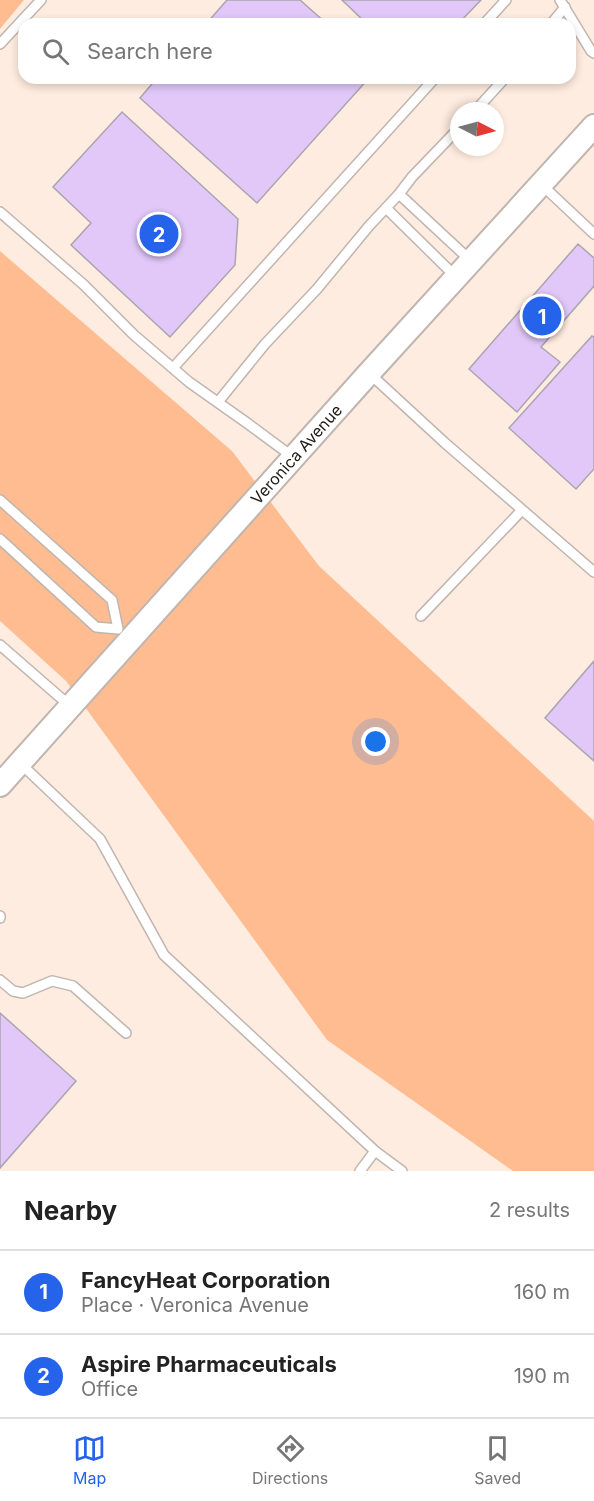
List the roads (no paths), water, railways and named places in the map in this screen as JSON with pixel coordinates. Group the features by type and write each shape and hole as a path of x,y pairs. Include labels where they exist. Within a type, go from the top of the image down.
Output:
{"street":[{"name":"Veronica Avenue","path":"0,785 70,706 124,635 293,457 594,126"}],"lane":[{"path":"24,18 41,0"},
{"path":"490,18 506,0"},
{"path":"554,18 562,3"},
{"path":"562,3 571,18"},
{"path":"0,44 18,25"},
{"path":"576,26 594,53"},
{"path":"172,368 430,84"},
{"path":"483,102 500,84"},
{"path":"218,402 265,344 317,289 412,177 450,137"},
{"path":"541,184 594,234"},
{"path":"399,194 464,269"},
{"path":"386,208 464,269"},
{"path":"0,212 84,285 134,335 172,368 293,457"},
{"path":"369,373 445,443 594,572"},
{"path":"0,500 112,600 124,635"},
{"path":"421,616 522,510"},
{"path":"0,539 96,627 124,635"},
{"path":"0,645 70,706"},
{"path":"20,763 100,839 164,955 375,1151 402,1171"},
{"path":"0,980 13,991 23,993 51,981 73,986 126,1033"},
{"path":"360,1171 375,1151"}],"place":[{"name":"Aspire Pharmaceuticals","path":"159,234"},
{"name":"FancyHeat Corporation","path":"542,316"}]}
